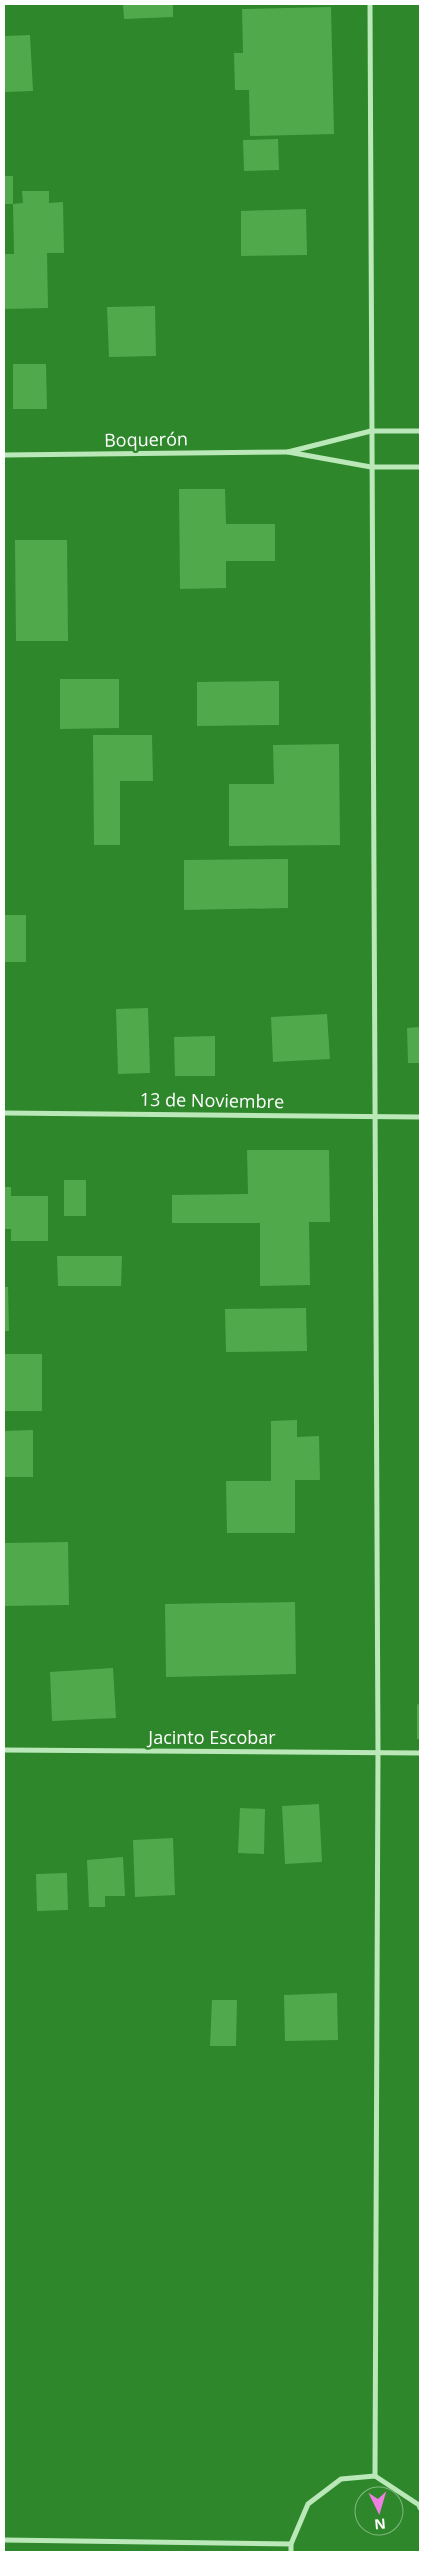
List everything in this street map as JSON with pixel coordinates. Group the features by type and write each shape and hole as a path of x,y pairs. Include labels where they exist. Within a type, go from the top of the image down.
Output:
{"street":[{"path":"370,4 378,1753 375,2476"},
{"name":"Boquerón","path":"288,452 371,430 420,431"},
{"name":"Boquerón","path":"4,455 288,452 371,467 420,468"},
{"name":"13 de Noviembre","path":"4,1113 420,1117"},
{"name":"Jacinto Escobar","path":"4,1750 420,1753"},
{"path":"291,2552 291,2544 308,2504 341,2479 375,2476 419,2505 420,2508"},
{"path":"4,2540 291,2544"}],"building":[{"path":"123,4 173,4 173,17 124,19"},
{"path":"331,7 334,134 250,136 249,90 235,90 234,53 243,53 242,9"},
{"path":"30,35 33,91 4,92 4,36"},
{"path":"278,139 279,170 244,171 243,140"},
{"path":"4,176 13,176 13,204 4,204"},
{"path":"22,191 49,191 49,203 63,202 64,253 47,253 48,308 4,309 4,254 14,254 13,204 23,203"},
{"path":"306,209 307,255 241,256 241,211"},
{"path":"155,306 156,356 109,357 107,307"},
{"path":"13,364 46,364 47,409 13,409"},
{"path":"179,489 225,489 226,524 275,524 275,561 226,561 226,588 180,589"},
{"path":"15,540 67,540 68,641 16,641"},
{"path":"60,679 119,679 119,728 60,729"},
{"path":"279,681 279,725 197,726 197,682"},
{"path":"93,735 152,735 153,781 120,781 120,845 94,845"},
{"path":"339,744 340,845 229,846 229,784 274,784 273,745"},
{"path":"288,859 288,908 184,910 184,860"},
{"path":"4,915 26,915 26,962 4,962"},
{"path":"148,1008 150,1073 118,1074 116,1009"},
{"path":"327,1014 330,1059 273,1062 271,1017"},
{"path":"420,1027 420,1063 408,1063 407,1028"},
{"path":"215,1036 215,1076 175,1076 174,1037"},
{"path":"247,1150 329,1150 330,1222 309,1222 310,1285 260,1286 260,1223 172,1223 172,1195 248,1194"},
{"path":"64,1180 86,1180 86,1216 64,1216"},
{"path":"4,1187 11,1187 11,1196 48,1196 48,1241 11,1241 11,1229 4,1229"},
{"path":"57,1256 122,1256 121,1286 58,1286"},
{"path":"4,1287 8,1287 9,1331 4,1331"},
{"path":"306,1308 307,1351 226,1352 225,1309"},
{"path":"4,1354 42,1354 42,1411 4,1411"},
{"path":"297,1420 297,1437 319,1436 320,1480 295,1480 295,1533 227,1533 226,1481 271,1481 271,1421"},
{"path":"33,1430 33,1477 4,1477 4,1431"},
{"path":"68,1542 69,1605 4,1606 4,1543"},
{"path":"295,1602 296,1674 166,1677 165,1604"},
{"path":"113,1668 116,1718 52,1721 50,1672"},
{"path":"417,1704 420,1705 420,1739 417,1739"},
{"path":"319,1804 322,1862 285,1864 282,1806"},
{"path":"240,1808 265,1809 264,1854 238,1853"},
{"path":"173,1838 175,1895 135,1897 133,1840"},
{"path":"123,1857 125,1896 105,1896 105,1907 89,1907 87,1860"},
{"path":"67,1873 68,1910 37,1911 36,1874"},
{"path":"337,1993 338,2040 285,2041 284,1995"},
{"path":"212,2000 237,2000 236,2046 210,2046"}]}
